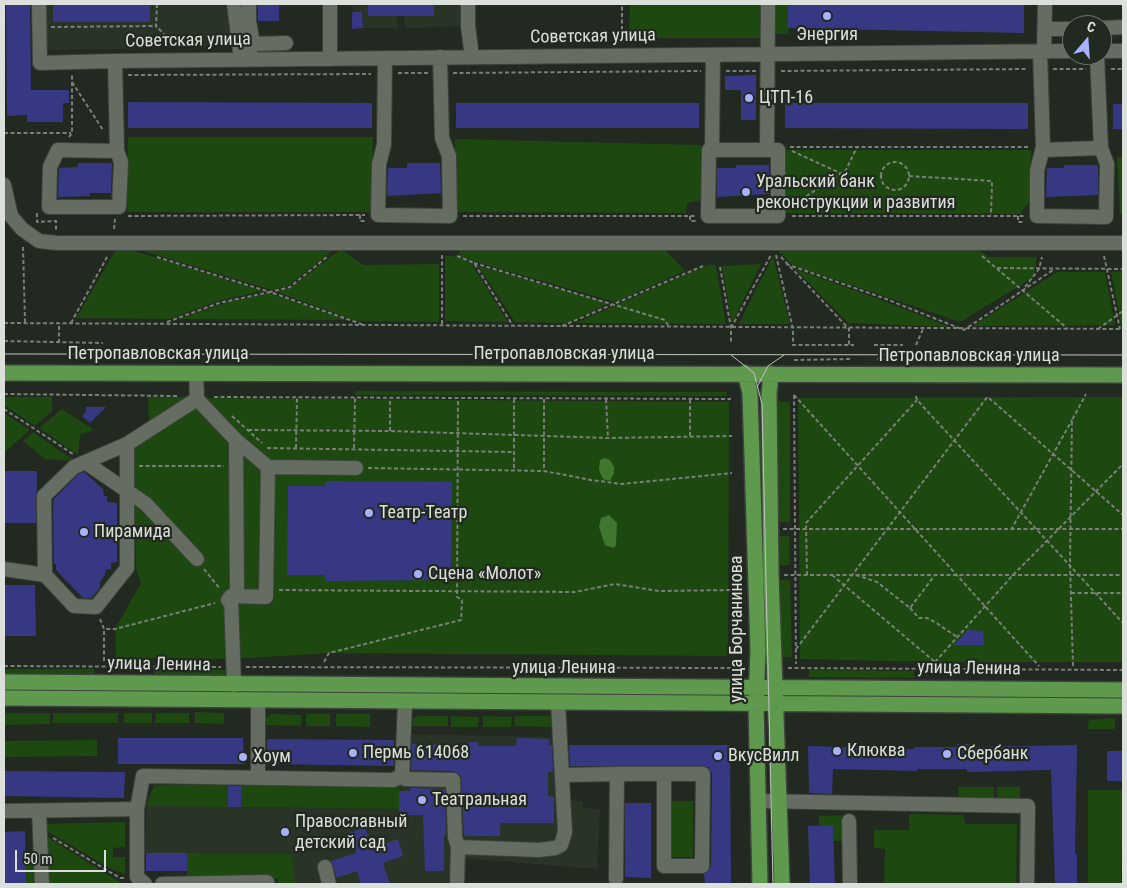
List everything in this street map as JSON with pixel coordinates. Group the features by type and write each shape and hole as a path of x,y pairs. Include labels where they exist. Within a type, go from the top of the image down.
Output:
{"main road":[{"name":"Петропавловская улица","path":"4,373 1123,375"},
{"name":"улица Борчанинова","path":"745,373 750,393 758,650 756,703 760,884"},
{"name":"улица Борчанинова","path":"771,374 771,575 782,884"},
{"name":"улица Ленина","path":"4,682 1123,690"},
{"name":"улица Ленина","path":"4,698 1123,706"}],"street":[{"name":"Советская улица","path":"39,4 40,63 165,60 1062,51"},
{"path":"234,4 243,60"},
{"path":"243,60 253,44 248,22 249,4"},
{"path":"330,4 330,59"},
{"path":"468,4 468,26 472,57"},
{"path":"766,149 768,4"},
{"path":"1047,4 1040,69 1042,149 1037,171 1037,216 1106,217 1107,164 1101,148 1098,65"},
{"path":"1045,29 1062,29"},
{"path":"253,44 286,42"},
{"path":"712,150 778,150 778,216 708,216 710,150 712,150 713,55"},
{"path":"385,58 384,145 379,164 378,215 450,216 449,156 442,138 440,58"},
{"path":"115,61 117,151 121,162 119,207 50,207 50,167 58,150 117,151"},
{"path":"1042,149 1101,148"},
{"path":"4,185 12,216 22,229 39,241 57,243 1123,243"},
{"path":"196,373 197,398 236,440 268,467 356,468"},
{"path":"45,575 44,496 74,467 127,444 197,398"},
{"path":"234,685 232,597 236,440"},
{"path":"4,569 45,575 74,606 96,607 127,568 127,444"},
{"path":"85,462 146,504 197,559"},
{"path":"232,597 266,597 268,467"},
{"path":"258,700 258,778"},
{"path":"402,776 405,702"},
{"path":"458,847 548,850 561,845 564,832 564,775 560,768 558,702"},
{"path":"564,775 617,774 664,774 703,774 702,866 664,866 664,774"},
{"path":"616,879 617,774"},
{"path":"141,881 136,810 143,776 393,780 402,776"},
{"path":"402,776 405,779 453,780 458,847 457,884"},
{"path":"758,802 1028,806 1026,884"},
{"path":"39,810 42,884"},
{"path":"4,811 136,810"},
{"path":"849,821 850,884"},
{"path":"325,867 329,884"},
{"path":"158,884 267,882"}],"path":[{"path":"156,26 157,4"},
{"path":"622,4 622,56"},
{"path":"48,27 156,26 164,34 165,60"},
{"path":"4,133 72,133 72,62"},
{"path":"115,75 1040,69 1073,65"},
{"path":"1109,65 1123,69"},
{"path":"72,81 117,151"},
{"path":"841,174 783,147 1042,149"},
{"path":"778,216 846,170 857,147"},
{"path":"896,161 905,166 909,176 904,187 895,190 886,186 882,173 887,164 896,161"},
{"path":"909,176 992,181 991,216"},
{"path":"37,213 37,222 56,221"},
{"path":"123,216 378,215"},
{"path":"450,216 708,216"},
{"path":"778,216 1037,216"},
{"path":"22,229 25,323"},
{"path":"71,323 114,243"},
{"path":"164,324 219,303 290,287 344,243"},
{"path":"442,243 460,258 615,303 665,320 669,328"},
{"path":"442,243 442,327"},
{"path":"967,243 1068,329"},
{"path":"774,249 786,264 849,329 849,345"},
{"path":"731,328 774,249"},
{"path":"774,249 793,329 793,345 854,345"},
{"path":"152,255 270,292 366,325"},
{"path":"1022,290 1039,269 1042,261"},
{"path":"1105,262 1120,330"},
{"path":"474,263 513,327"},
{"path":"786,264 886,298 964,330"},
{"path":"560,327 702,266"},
{"path":"720,267 731,328 731,344"},
{"path":"997,268 1053,270 1123,269"},
{"path":"964,330 1053,270"},
{"path":"1098,329 1123,310"},
{"path":"4,323 1123,330"},
{"path":"59,323 59,343"},
{"path":"916,345 923,329"},
{"path":"4,342 103,343"},
{"path":"874,345 903,345"},
{"path":"794,360 851,359"},
{"path":"877,359 916,359"},
{"path":"4,394 197,398"},
{"path":"1011,530 1086,394"},
{"path":"796,664 794,395 1039,666"},
{"path":"916,396 917,400 955,442 1123,623"},
{"path":"214,398 212,397 732,399"},
{"path":"796,650 989,397 1123,515"},
{"path":"296,448 297,398"},
{"path":"354,448 355,398"},
{"path":"390,398 390,431"},
{"path":"324,662 329,653 461,620 462,600 457,597 456,451 458,399"},
{"path":"514,399 514,470"},
{"path":"544,399 544,470"},
{"path":"606,399 608,438"},
{"path":"690,399 690,436"},
{"path":"806,575 806,523 917,400"},
{"path":"4,409 85,462"},
{"path":"228,411 268,449 354,448 514,452"},
{"path":"1072,420 1073,471 1070,575 1073,666"},
{"path":"248,430 390,431 608,438 732,436"},
{"path":"832,575 935,664 1014,575 1123,464"},
{"path":"127,466 236,466"},
{"path":"356,468 544,470 591,480 622,484 732,473"},
{"path":"771,529 1123,529"},
{"path":"104,630 232,597 197,559"},
{"path":"854,574 877,582 910,608 919,618 927,618 957,637"},
{"path":"771,575 1123,575"},
{"path":"910,608 935,575"},
{"path":"266,590 575,592 615,584 659,591 733,590"},
{"path":"1071,593 1123,594"},
{"path":"96,607 104,630 104,661"},
{"path":"4,666 227,667"},
{"path":"238,667 746,668"},
{"path":"782,668 1123,670"},
{"path":"40,830 120,878 141,881"}],"shaded area":[{"path":"44,4 229,4 233,47 45,50"},
{"path":"353,4 472,4 472,26 405,28 404,16 397,16 397,28 363,28 362,12 353,12"},
{"name":"Энергия","path":"630,4 1024,4 1024,33 789,28 788,34 774,34 774,38 629,38"},
{"path":"128,137 373,137 372,212 127,212"},
{"path":"455,139 701,145 703,200 687,203 686,213 454,212"},
{"path":"783,150 1031,150 1030,201 1020,214 783,213"},
{"path":"1117,157 1123,157 1123,214 1120,214"},
{"path":"118,246 263,291 218,301 170,319 76,318"},
{"path":"976,247 988,257 1037,257 1034,277 960,322 792,265 776,248"},
{"path":"134,248 336,248 289,285 272,290"},
{"path":"460,248 664,249 685,271 615,302 459,257"},
{"path":"341,249 363,265 439,264 439,322 356,321 277,292 293,286"},
{"path":"445,256 453,256 471,263 508,322 445,321"},
{"path":"773,256 790,324 739,324"},
{"path":"761,264 732,323 722,266"},
{"path":"708,265 716,265 726,324 575,323"},
{"path":"478,266 610,303 568,323 515,322"},
{"path":"795,269 884,301 950,327 848,323"},
{"path":"1123,271 1123,325 1121,325 1111,272"},
{"path":"1057,272 1105,272 1115,325 973,326"},
{"path":"270,293 347,320 179,319 230,301"},
{"path":"355,391 727,392 726,396 355,395"},
{"path":"4,397 52,397 52,411 35,426 4,405"},
{"path":"148,397 187,397 149,422"},
{"path":"1123,397 1123,662 935,662 800,659 798,398"},
{"path":"202,398 729,402 728,656 329,653 233,659 116,658 115,629 141,583 136,569 134,476 131,453 135,446 195,409"},
{"path":"777,401 790,402 790,522 775,522 774,406"},
{"path":"62,409 94,430 80,435 78,455 39,428"},
{"path":"4,413 30,430 4,453"},
{"path":"33,432 75,461 45,459 23,441"},
{"path":"605,458 610,460 614,467 614,473 610,481 603,479 599,470 600,460"},
{"path":"609,515 617,523 616,545 614,548 605,545 599,527 601,518"},
{"path":"776,536 789,536 790,565 776,565"},
{"path":"778,580 790,580 792,657 780,657"},
{"path":"4,669 94,669 94,676 4,676"},
{"path":"154,669 227,670 223,676 154,676"},
{"path":"809,670 914,671 914,678 809,677"},
{"path":"195,712 224,713 224,724 195,723"},
{"path":"4,713 50,713 50,724 4,725"},
{"path":"53,713 118,713 118,723 53,723"},
{"path":"124,713 152,713 152,723 124,723"},
{"path":"156,713 189,713 189,723 155,723"},
{"path":"273,714 301,715 301,726 265,725 265,718"},
{"path":"306,714 330,714 330,726 306,726"},
{"path":"336,714 370,714 370,727 336,726"},
{"path":"418,716 448,716 448,726 412,726 412,719"},
{"path":"451,716 479,717 478,727 451,727"},
{"path":"483,716 512,717 511,727 483,727"},
{"path":"515,716 553,716 553,727 514,726"},
{"path":"1115,718 1115,729 1087,729 1089,720"},
{"path":"399,734 556,737 570,800 583,801 583,808 600,809 597,869 472,859 450,860 449,884 295,884 291,854 145,853 146,806 398,809"},
{"path":"97,740 97,756 4,757 4,741"},
{"path":"228,784 228,807 146,806 154,785"},
{"path":"241,785 399,786 399,809 241,807"},
{"path":"958,787 994,787 994,799 959,799"},
{"path":"997,787 1020,787 1020,799 997,800"},
{"path":"1088,790 1123,790 1121,884 1088,884"},
{"path":"669,801 693,801 693,857 669,857"},
{"path":"909,814 963,815 966,824 1017,824 1016,884 884,884 885,849 874,848 874,830 909,830"},
{"path":"845,815 845,841 833,841 833,825 819,825 819,816"},
{"path":"125,822 125,847 113,848 113,857 125,857 125,874 109,868 45,830 45,824"},
{"path":"44,835 123,884 47,884"},
{"path":"187,853 292,854 295,884 278,884 278,879 187,879"},
{"path":"25,855 35,855 36,884 26,884"}],"building":[{"path":"6,4 30,4 31,90 69,90 69,103 63,103 63,122 27,122 27,115 7,116"},
{"path":"53,4 150,4 150,22 53,22"},
{"path":"258,4 279,4 279,21 258,21"},
{"path":"368,4 434,4 434,16 368,16"},
{"path":"788,4 1024,4 1024,33 788,28"},
{"path":"352,12 362,12 363,28 352,29"},
{"name":"ЦТП-16","path":"756,75 756,120 741,120 741,90 725,90 725,76"},
{"path":"128,102 372,103 372,128 128,128"},
{"path":"456,103 699,103 699,128 456,128"},
{"path":"785,103 1028,103 1028,129 785,128"},
{"path":"1113,104 1123,104 1123,129 1113,129"},
{"path":"78,163 112,163 111,193 90,193 90,196 58,197 59,168 78,167"},
{"path":"407,163 440,163 441,193 387,196 388,168 407,168"},
{"path":"736,165 769,165 769,194 717,197 717,168 736,168"},
{"path":"1064,165 1098,165 1098,195 1046,197 1047,168 1064,168"},
{"path":"86,407 106,407 90,423 82,416 86,412"},
{"path":"4,471 37,471 36,523 4,523"},
{"name":"Пирамида","path":"84,472 103,489 104,496 107,496 107,502 117,503 117,562 111,563 111,569 105,570 105,575 100,582 100,588 91,598 83,598 56,570 56,564 54,564 53,500 79,474"},
{"name":"Театр-Театр","path":"325,481 452,482 451,580 325,581 325,575 287,575 288,486 325,486"},
{"path":"4,585 35,585 36,636 4,636"},
{"path":"968,630 983,631 984,645 954,645"},
{"path":"118,738 243,738 244,764 118,764"},
{"path":"517,738 549,739 549,745 552,745 553,772 548,772 548,796 554,797 554,823 500,823 500,836 464,836 461,776 453,771 411,770 412,744 468,745 468,742 478,742 478,746 516,746"},
{"path":"267,739 394,740 394,766 267,764"},
{"path":"957,744 969,744 969,747 1077,745 1075,854 1077,854 1077,884 1055,884 1051,770 967,772 967,769 917,769 917,771 833,769 832,794 809,793 808,746 914,749 914,747 957,747"},
{"path":"569,745 730,745 731,884 705,884 704,874 711,866 712,774 708,767 570,766"},
{"path":"1107,751 1123,751 1123,781 1107,781"},
{"path":"4,771 125,772 124,798 4,796"},
{"path":"228,786 241,786 241,807 228,807"},
{"path":"410,788 445,789 446,836 444,836 444,871 425,871 423,815 399,815 399,791 410,791"},
{"path":"625,803 651,803 651,878 625,877"},
{"path":"833,825 835,884 810,884 808,826"},
{"path":"365,827 372,848 398,839 403,856 383,863 390,884 361,884 357,871 337,878 331,861 356,853 349,833"},
{"path":"25,831 26,884 4,884 4,832"},
{"path":"146,853 187,853 187,871 146,871"}],"tram line":[{"path":"4,354 1123,355"},
{"path":"731,355 754,373 762,404 773,884"},
{"path":"757,387 768,366 784,355"}],"place":[{"name":"Энергия","path":"827,16"},
{"name":"ЦТП-16","path":"749,98"},
{"name":"Уральский банк реконструкции и развития","path":"746,192"},
{"name":"Театр-Театр","path":"369,513"},
{"name":"Пирамида","path":"84,532"},
{"name":"Сцена «Молот»","path":"418,574"},
{"name":"Клюква","path":"837,751"},
{"name":"Пермь 614068","path":"353,753"},
{"name":"Сбербанк","path":"947,754"},
{"name":"ВкусВилл","path":"718,756"},
{"name":"Хоум","path":"243,757"},
{"name":"Театральная","path":"422,800"},
{"name":"Православный детский сад","path":"285,832"}]}
